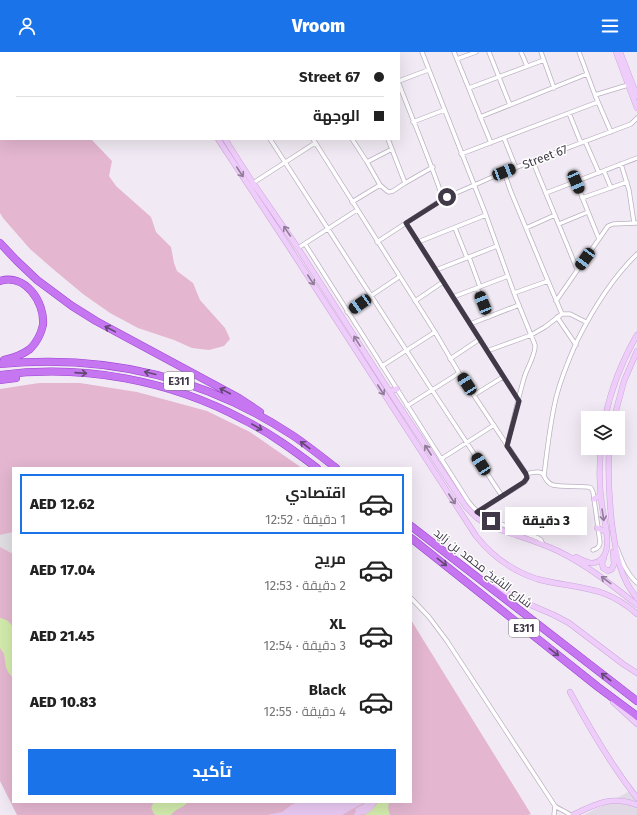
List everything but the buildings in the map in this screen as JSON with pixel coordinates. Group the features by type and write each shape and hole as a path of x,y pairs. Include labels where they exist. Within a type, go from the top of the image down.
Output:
{"highway":[{"path":"0,243 37,280 96,322 239,398 292,435"},
{"path":"0,281 7,279 16,280 28,288 38,300 43,319 40,335 30,348 21,355 0,363"},
{"name":"E311","path":"0,363 38,361 101,364 148,373 193,386 251,411 292,435 335,467"},
{"name":"E311","path":"0,375 23,372 88,373 157,386 194,397 229,412 258,427 316,467"},
{"path":"0,380 55,372"},
{"name":"شارع الشيخ محمد بن زايد","path":"412,527 637,701"},
{"name":"شارع الشيخ محمد بن زايد","path":"412,539 598,687 637,716"}],"main road":[{"path":"616,52 637,96"},
{"path":"620,52 632,85 637,108"},
{"path":"219,140 482,544 507,566 522,573 542,580 603,593 621,602 637,614"},
{"path":"226,140 298,248 463,503 473,515 486,524 587,562 596,563 600,561 605,554"},
{"path":"607,411 616,380 626,355 637,335"},
{"path":"616,411 624,381 637,351"},
{"path":"389,390 393,390 395,387"},
{"path":"601,455 600,495 607,548 602,566 606,570 611,570 613,568 614,542"},
{"path":"609,455 608,487 614,542 622,572 637,598"},
{"path":"594,499 600,495"},
{"path":"597,528 606,532"},
{"path":"557,550 594,571 637,605"},
{"path":"483,582 564,620 637,673"},
{"path":"598,687 637,724"},
{"path":"570,692 599,743 637,798"},
{"path":"624,801 628,798 632,791"},
{"path":"571,815 603,802 617,800 637,805"}],"street":[{"path":"422,52 536,348 526,374 507,446"},
{"path":"454,52 491,143"},
{"path":"457,59 476,52"},
{"path":"489,52 510,105"},
{"path":"521,52 527,66"},
{"path":"541,52 554,88"},
{"path":"579,52 595,96 611,132"},
{"path":"469,88 544,60"},
{"path":"400,81 428,70"},
{"path":"480,117 587,74"},
{"path":"595,96 632,85"},
{"path":"400,87 443,199"},
{"path":"461,154 598,102"},
{"path":"413,122 444,110"},
{"path":"569,113 581,143"},
{"path":"631,124 637,118"},
{"path":"631,124 637,124"},
{"name":"Street 67","path":"377,242 443,199 473,185 631,124"},
{"path":"504,138 516,168"},
{"path":"271,140 502,496"},
{"path":"313,140 415,300 450,359 526,474 527,478 525,482 477,512"},
{"path":"353,140 380,186 387,191 391,192 432,167"},
{"path":"388,140 405,183"},
{"path":"585,141 598,173"},
{"path":"254,183 315,143"},
{"path":"367,162 392,149"},
{"path":"546,193 637,158"},
{"path":"533,162 578,269"},
{"path":"556,301 606,228 615,224 636,223 627,182 621,164"},
{"path":"604,171 610,188"},
{"path":"504,172 562,314"},
{"path":"576,182 599,239"},
{"path":"582,198 627,182"},
{"path":"352,202 380,186"},
{"path":"298,248 357,210"},
{"path":"559,224 588,212"},
{"path":"418,242 486,216"},
{"path":"526,228 555,216"},
{"path":"406,223 519,401"},
{"path":"455,228 468,257 489,317"},
{"path":"304,244 468,501 477,512 485,517 539,538 543,545"},
{"path":"436,270 497,246"},
{"path":"544,476 549,434 556,398 564,372 586,322 596,305 609,285 637,254"},
{"path":"453,298 508,276"},
{"path":"347,312 399,277"},
{"path":"514,293 548,281"},
{"path":"415,300 443,282"},
{"path":"470,324 519,305"},
{"path":"487,351 531,335 545,327 562,314 570,314 586,322"},
{"path":"557,317 576,345"},
{"path":"382,366 435,332"},
{"path":"450,359 480,340"},
{"path":"407,406 459,372"},
{"path":"474,396 503,377"},
{"path":"441,459 494,425"},
{"path":"526,474 541,472 552,484 590,487 593,490 600,543 597,548 593,550"},
{"path":"486,524 494,521"},
{"path":"614,542 618,548 625,568 637,583"},
{"path":"412,599 429,617 452,647 555,806 571,815"},
{"path":"554,815 555,806"}],"shaded area":[{"path":"0,140 92,140 112,161 109,176 116,186 151,217 156,232 171,247 177,271 193,283 200,300 225,328 230,339 224,346 209,350 192,348 174,340 138,328 110,313 83,294 30,249 0,213"},
{"path":"39,383 80,383 137,392 207,411 250,432 301,467 12,467 12,803 412,803 412,622 531,814 17,815 0,781 0,389"},
{"path":"12,532 12,553 0,547 0,535"},
{"path":"0,618 8,621 12,626 12,677 8,672 4,654 0,648"},
{"path":"630,791 637,798 637,815 584,815"},
{"path":"154,803 187,803 171,815 155,815 152,806"},
{"path":"377,803 389,803 388,808 390,815 364,815 372,810"}],"sand":[{"path":"295,803 363,803 342,815 267,815 282,812"},
{"path":"376,803 373,809 368,813 354,815 356,811 355,809 364,804"}],"route":[{"path":"447,197 406,223 519,401 507,446 527,475 527,478 526,481 477,512 494,521 491,521"}]}
